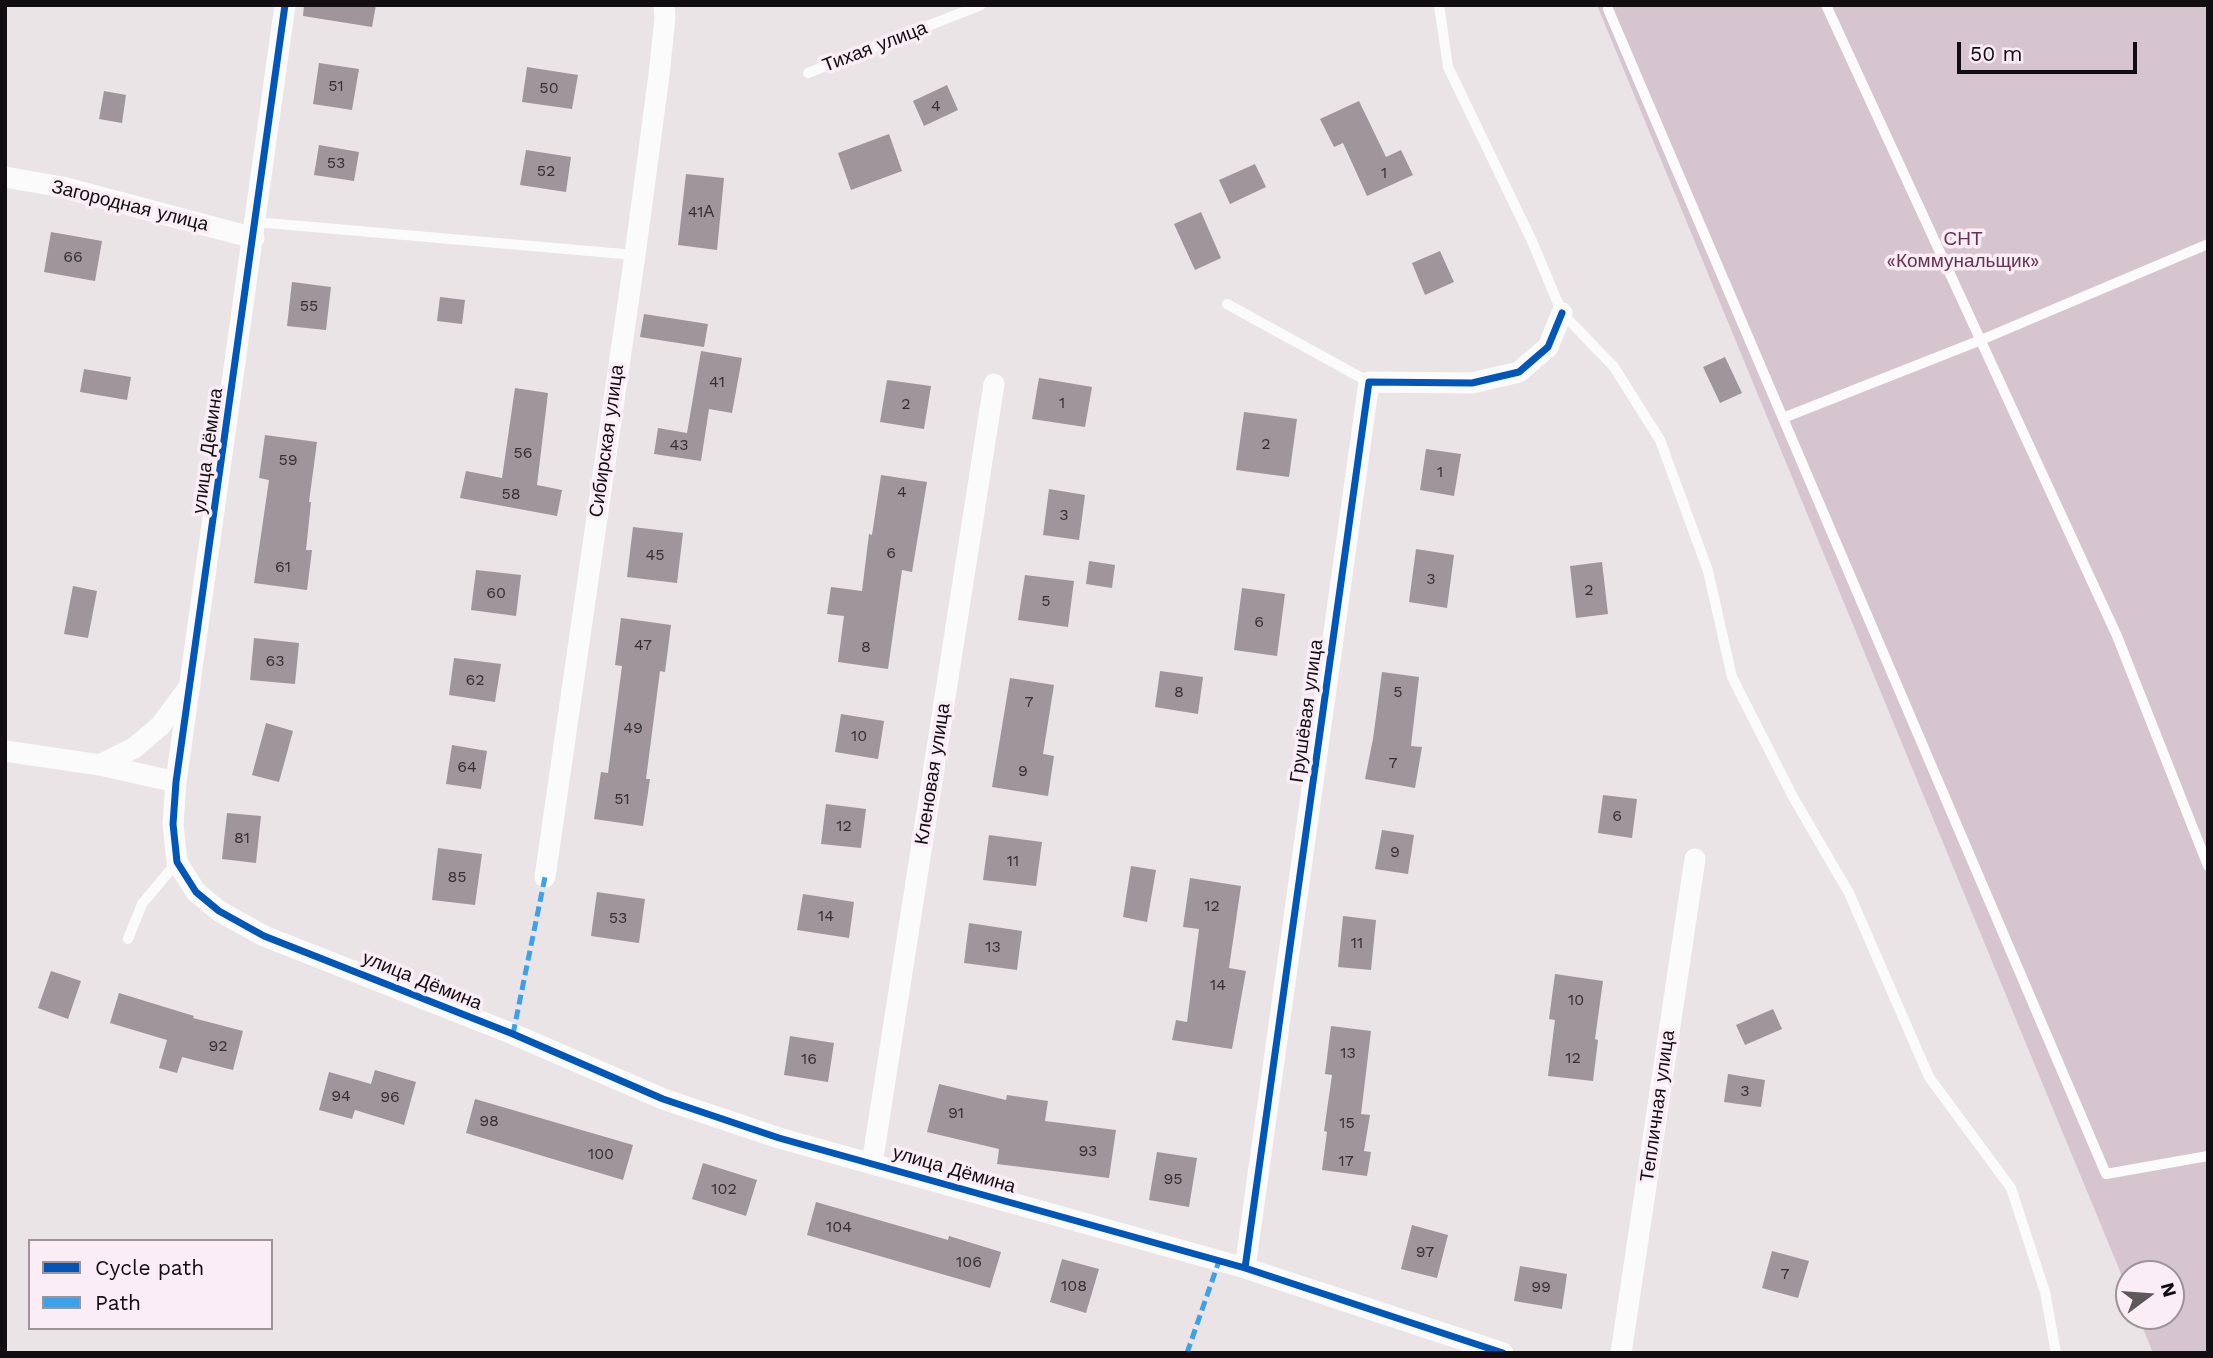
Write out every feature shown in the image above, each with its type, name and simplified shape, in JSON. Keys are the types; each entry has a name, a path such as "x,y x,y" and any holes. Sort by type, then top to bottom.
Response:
{"street":[{"name":"улица Дёмина","path":"285,5 176,782 173,824 177,862 195,892 211,905 264,936 513,1034 663,1099 779,1138 1245,1268 1503,1353"},
{"name":"Сибирская улица","path":"545,877 635,255 659,75 664,5"},
{"name":"Загородная улица","path":"5,177 254,230"},
{"path":"1369,382 1472,383 1519,372 1548,347 1562,313"},
{"name":"Грушёвая улица","path":"1245,1268 1369,382"},
{"name":"Кленовая улица","path":"872,1164 994,384"},
{"path":"100,765 134,748 160,726 191,685"},
{"path":"5,751 100,765 176,782"},
{"name":"Тепличная улица","path":"1622,1353 1695,859"}],"lane":[{"name":"Тихая улица","path":"808,73 981,5"},
{"path":"1439,5 1448,67 1532,241 1562,313 1614,367 1660,440 1708,571 1732,677 1793,797 1849,893 1929,1077 2011,1188 2046,1292 2056,1353"},
{"path":"1826,5 2117,636 2208,866"},
{"path":"1608,9 2106,1174 2208,1156"},
{"path":"254,230 635,255"},
{"path":"1783,418 1981,340 2208,244"},
{"path":"1227,304 1369,382"},
{"path":"128,939 142,904 177,862"}],"green space":[{"name":"СНТ «Коммунальщик»","path":"1597,5 2208,5 2208,1353 2153,1353 2144,1330 2185,1330 2185,1260 2115,1260"}],"building":[{"path":"304,5 376,5 372,27 303,16"},
{"path":"319,63 359,69 352,110 313,104"},
{"path":"527,67 578,75 572,109 522,102"},
{"path":"947,85 958,110 924,126 913,101"},
{"path":"104,91 126,95 122,123 99,119"},
{"path":"1359,101 1386,157 1401,150 1413,175 1367,196 1343,143 1334,147 1320,119"},
{"path":"889,134 902,171 851,190 838,153"},
{"path":"319,145 359,152 354,181 314,175"},
{"path":"526,150 571,157 566,192 520,185"},
{"path":"1255,164 1266,187 1230,204 1219,180"},
{"path":"686,174 724,178 717,250 678,245"},
{"path":"1201,212 1221,258 1195,270 1174,224"},
{"path":"51,232 102,241 95,281 44,272"},
{"path":"1440,251 1454,282 1425,295 1412,263"},
{"path":"292,282 331,287 326,330 287,326"},
{"path":"440,297 465,300 462,324 437,321"},
{"path":"644,314 708,324 704,347 640,337"},
{"path":"701,351 742,358 732,413 709,409 701,461 654,454 658,428 687,433"},
{"path":"1725,357 1742,393 1720,403 1703,367"},
{"path":"84,369 131,377 127,400 80,392"},
{"path":"1039,378 1092,387 1085,427 1032,419"},
{"path":"887,380 931,386 924,429 880,422"},
{"path":"515,388 548,393 537,485 562,490 557,516 460,498 466,471 502,478"},
{"path":"1244,412 1297,419 1289,477 1236,470"},
{"path":"265,435 317,442 309,502 306,550 312,550 307,590 254,583 269,480 259,478"},
{"path":"1426,449 1461,454 1454,496 1420,490"},
{"path":"881,475 927,482 912,572 902,570 888,669 838,662 844,616 827,614 831,587 862,591 869,534 872,535"},
{"path":"1049,489 1085,495 1079,540 1043,535"},
{"path":"633,527 683,533 677,583 627,577"},
{"path":"1416,549 1454,555 1447,608 1409,602"},
{"path":"1089,561 1115,565 1112,588 1086,584"},
{"path":"1602,562 1608,614 1576,618 1570,566"},
{"path":"476,570 521,575 516,616 471,610"},
{"path":"1025,575 1074,581 1068,627 1018,620"},
{"path":"73,586 97,591 88,638 64,634"},
{"path":"1242,588 1285,594 1277,656 1234,650"},
{"path":"621,618 671,625 665,672 660,671 646,779 650,779 643,826 594,819 601,772 608,773 622,666 615,665"},
{"path":"254,638 299,643 295,684 250,680"},
{"path":"454,658 501,664 495,702 449,695"},
{"path":"1160,671 1203,677 1198,714 1155,707"},
{"path":"1382,672 1419,677 1411,746 1422,747 1415,788 1365,779"},
{"path":"1010,678 1054,685 1043,754 1054,756 1048,796 992,787"},
{"path":"841,714 884,721 878,759 835,752"},
{"path":"266,723 293,731 279,782 252,775"},
{"path":"452,745 487,751 481,789 446,784"},
{"path":"1603,795 1637,799 1632,838 1598,833"},
{"path":"826,804 866,809 861,848 821,844"},
{"path":"227,813 261,816 256,863 222,859"},
{"path":"1382,830 1414,835 1408,874 1375,869"},
{"path":"989,835 1042,842 1036,886 983,880"},
{"path":"438,848 482,854 475,905 432,900"},
{"path":"1131,866 1156,870 1147,922 1123,917"},
{"path":"1190,878 1241,886 1229,968 1246,971 1232,1049 1172,1040 1176,1020 1187,1022 1199,929 1183,927"},
{"path":"597,892 645,899 639,943 591,936"},
{"path":"803,894 854,902 849,938 797,930"},
{"path":"1343,916 1376,920 1371,970 1338,967"},
{"path":"969,923 1022,931 1017,970 964,963"},
{"path":"51,971 81,981 68,1019 38,1008"},
{"path":"1555,974 1603,981 1595,1039 1598,1040 1593,1081 1548,1076 1555,1020 1549,1019"},
{"path":"119,993 194,1016 193,1018 243,1031 233,1070 182,1057 177,1073 159,1068 167,1040 110,1023"},
{"path":"1773,1009 1782,1029 1745,1045 1736,1025"},
{"path":"1331,1026 1371,1031 1361,1114 1370,1115 1364,1151 1371,1152 1367,1176 1322,1170 1332,1075 1325,1074"},
{"path":"790,1036 834,1043 828,1082 784,1075"},
{"path":"375,1070 416,1082 404,1125 355,1110 352,1119 319,1110 329,1072 371,1084"},
{"path":"1728,1074 1765,1080 1761,1107 1724,1102"},
{"path":"939,1084 1006,1100 1007,1095 1048,1101 1045,1121 1116,1130 1109,1178 997,1164 999,1149 927,1132"},
{"path":"475,1099 633,1145 623,1180 466,1133"},
{"path":"1157,1152 1197,1158 1189,1207 1149,1200"},
{"path":"703,1163 757,1180 746,1216 692,1199"},
{"path":"816,1202 948,1240 949,1236 1001,1252 990,1288 807,1235"},
{"path":"1412,1225 1448,1235 1437,1278 1401,1269"},
{"path":"1772,1251 1809,1261 1798,1298 1762,1288"},
{"path":"1062,1259 1099,1269 1086,1313 1050,1302"},
{"path":"1520,1266 1567,1274 1562,1309 1514,1301"}],"marked path":[{"path":"513,1034 545,877"},
{"path":"1187,1353 1219,1261"}],"cycle path":[{"path":"285,5 176,782 173,824 177,862 196,892 219,911 264,936 513,1034 663,1099 779,1138 1245,1268 1503,1353"},
{"path":"1245,1268 1369,382 1472,383 1519,372 1548,347 1562,313"}]}
